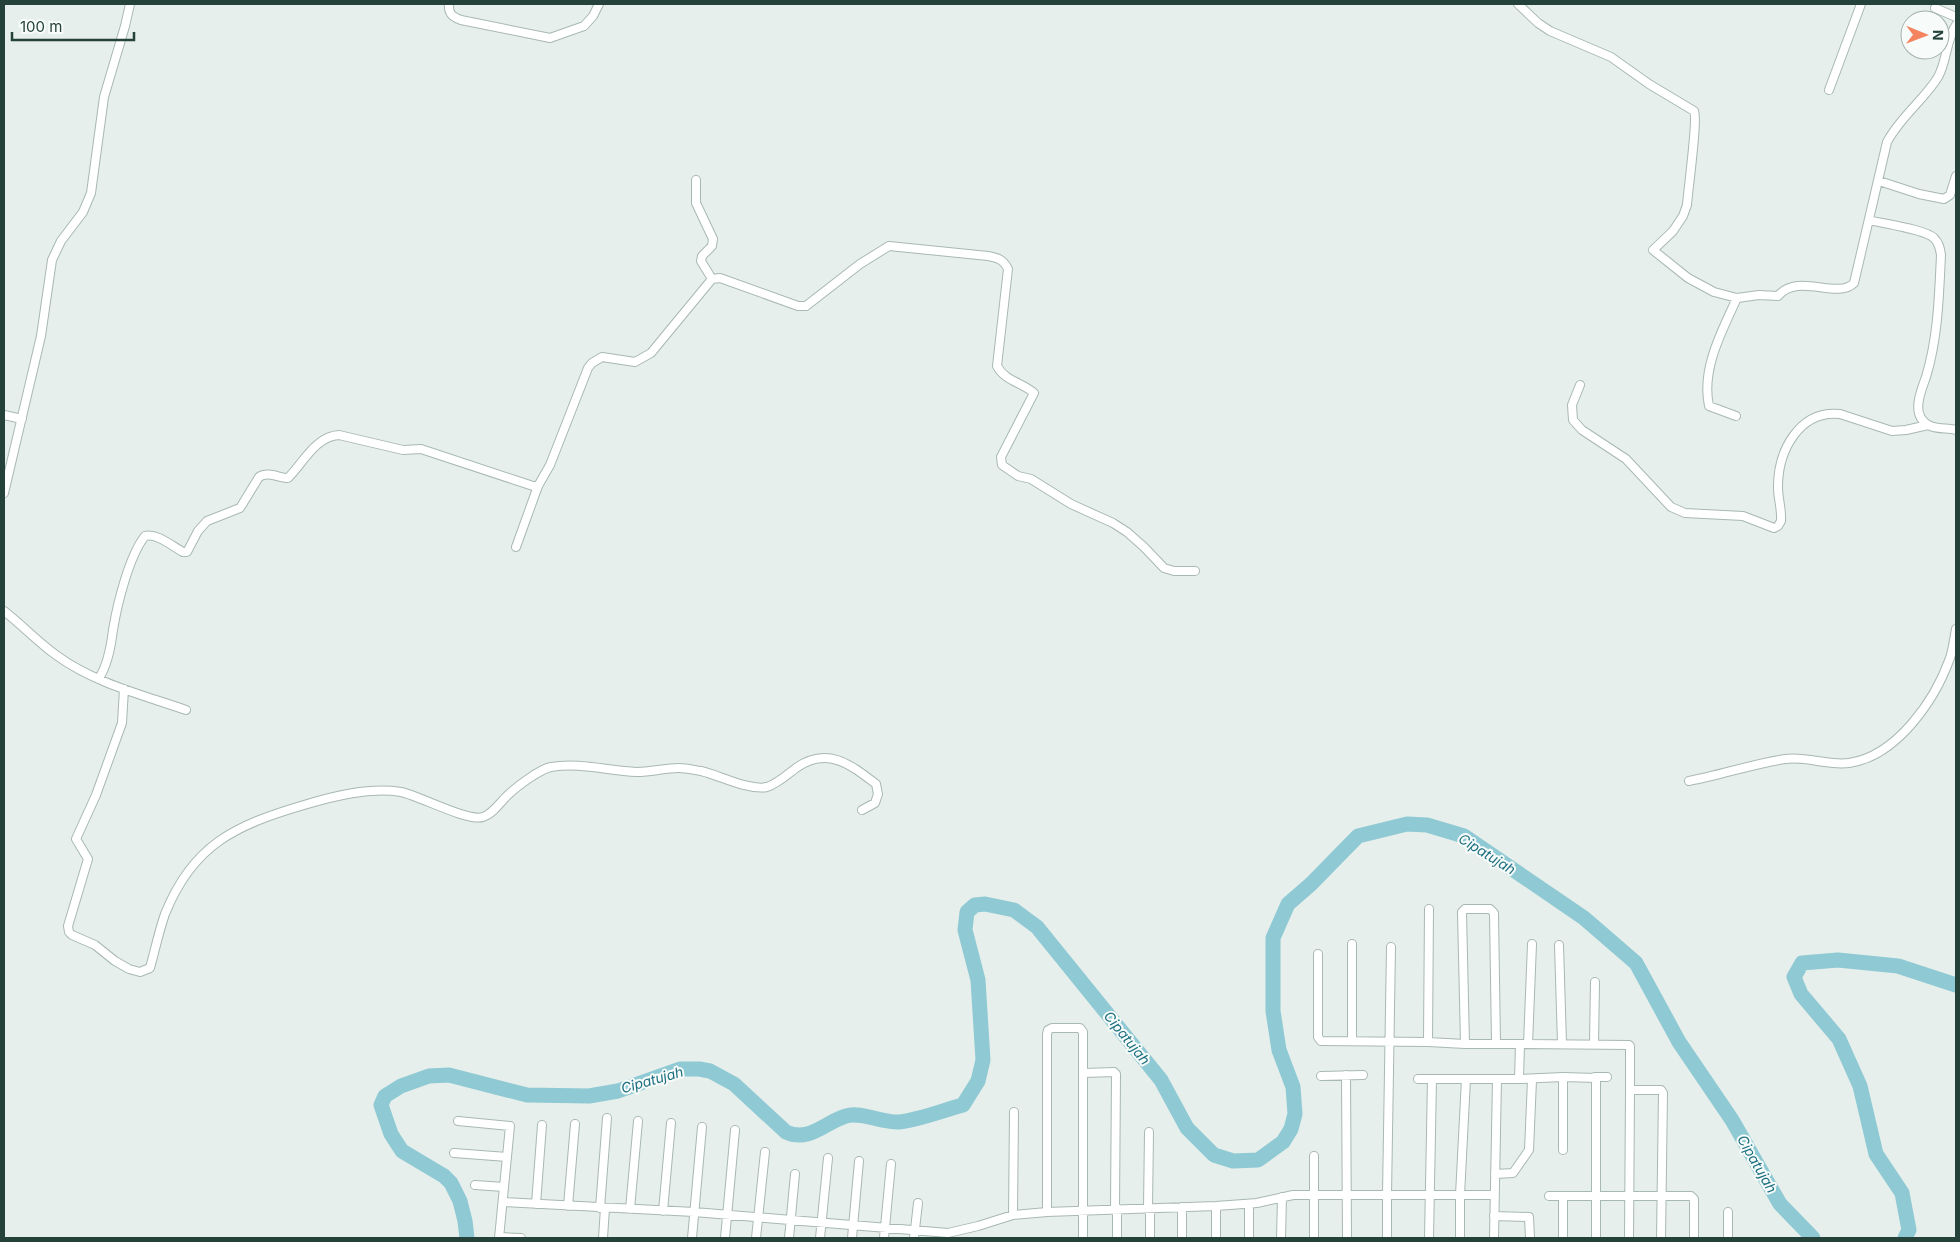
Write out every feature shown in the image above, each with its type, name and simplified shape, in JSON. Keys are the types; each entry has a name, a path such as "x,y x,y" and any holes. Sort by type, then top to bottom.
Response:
{"street":[{"path":"4,493 41,336 52,260 61,241 83,212 91,193 104,97 130,4"},
{"path":"450,4 450,12 453,17 461,20 550,38 584,26 593,16 599,4"},
{"path":"1518,4 1538,23 1550,31 1611,58 1694,111 1696,115 1696,129 1687,205 1683,216 1673,231 1653,250 1688,278 1714,292 1737,298 1759,295 1778,296 1784,290 1799,286 1845,288 1851,286 1856,280 1887,142 1898,122 1936,79 1956,25"},
{"path":"1829,90 1860,4"},
{"path":"1935,8 1956,16"},
{"path":"1879,181 1920,194 1944,199 1950,195 1956,176"},
{"path":"696,180 696,203 713,240 712,246 702,256 701,261 712,279"},
{"path":"1869,220 1925,233 1935,239 1940,246 1938,316 1933,350 1919,407 1920,416 1928,425 1936,428 1956,430"},
{"path":"516,547 538,486 550,465 588,368 592,363 602,357 635,362 651,354 712,279 720,278 803,307 860,264 889,246 982,255 1001,259 1008,269 997,366 1008,379 1034,392 1001,458 1002,464 1018,476 1031,479 1071,504 1113,523 1144,547 1164,568 1174,571 1194,572"},
{"path":"1736,416 1718,411 1709,406 1706,394 1709,371 1715,350 1737,298"},
{"path":"1580,385 1572,405 1573,420 1582,430 1626,459 1671,507 1679,512 1692,514 1743,516 1774,528 1781,522 1778,487 1781,461 1792,435 1807,422 1832,413 1892,431 1928,425"},
{"path":"4,415 22,419"},
{"path":"99,678 104,669 121,592 145,536 150,535 158,538 183,552 187,552 198,530 207,521 240,508 262,474 288,478 321,441 326,438 338,435 403,450 420,449 538,486"},
{"path":"4,453 13,455"},
{"path":"4,611 56,656 79,670 124,689 186,710"},
{"path":"1689,781 1756,764 1784,760 1804,758 1846,764 1878,752 1897,739 1933,696 1949,659 1956,629"},
{"path":"124,689 122,723 96,795 76,838 76,841 88,858 68,926 69,932 72,935 95,945 129,969 140,972 150,968 165,914 181,884 206,850 226,835 266,816 330,797 368,792 401,792 472,818 483,817 495,809 509,793 549,767 584,765 638,772 680,768 703,772 752,787 768,787 803,763 821,757 841,760 854,766 876,784 878,794 874,804 862,810"},
{"path":"1428,1042 1429,909"},
{"path":"1465,1044 1462,912 1465,909 1490,909 1494,913 1496,1043"},
{"path":"1352,944 1352,1041"},
{"path":"1528,1044 1532,944"},
{"path":"1559,945 1562,1043"},
{"path":"1387,1238 1391,947"},
{"path":"1318,954 1319,1039 1324,1041 1630,1045 1629,1238"},
{"path":"1594,1044 1595,982"},
{"path":"1047,1212 1046,1034 1048,1030 1080,1028 1082,1030 1083,1073 1083,1238"},
{"path":"1519,1079 1520,1044"},
{"path":"1083,1073 1114,1072 1116,1074 1117,1238"},
{"path":"1321,1076 1363,1074"},
{"path":"1346,1075 1348,1238"},
{"path":"1563,1150 1564,1077"},
{"path":"1418,1079 1532,1080 1564,1077 1607,1077"},
{"path":"1595,1077 1596,1238"},
{"path":"1429,1238 1432,1079"},
{"path":"1460,1238 1460,1195 1466,1079"},
{"path":"1494,1238 1497,1079"},
{"path":"1494,1174 1513,1173 1529,1152 1532,1080"},
{"path":"1630,1090 1661,1090 1663,1092 1661,1238"},
{"path":"1013,1215 1014,1112"},
{"path":"602,1238 607,1118"},
{"path":"458,1121 510,1126 499,1237 521,1238"},
{"path":"630,1209 638,1121"},
{"path":"663,1211 671,1123"},
{"path":"568,1206 574,1124"},
{"path":"536,1204 542,1125"},
{"path":"692,1238 702,1126"},
{"path":"725,1238 735,1130"},
{"path":"1150,1132 1150,1238"},
{"path":"756,1238 765,1152"},
{"path":"454,1153 507,1158"},
{"path":"1314,1156 1314,1238"},
{"path":"820,1238 828,1158"},
{"path":"852,1238 859,1161"},
{"path":"884,1238 892,1164"},
{"path":"789,1238 795,1174"},
{"path":"475,1185 504,1187"},
{"path":"503,1202 694,1212 885,1228 915,1234 947,1236 1013,1215 1047,1212 1249,1204 1282,1197 1314,1194 1494,1195"},
{"path":"1549,1196 1661,1195 1693,1197 1694,1238"},
{"path":"1563,1196 1563,1238"},
{"path":"1281,1238 1282,1197"},
{"path":"915,1234 918,1203"},
{"path":"1248,1238 1249,1204"},
{"path":"1216,1206 1216,1238"},
{"path":"1182,1207 1182,1238"},
{"path":"1728,1212 1728,1238"},
{"path":"1494,1216 1529,1217 1530,1238"}],"waterway":[{"name":"Cipatujah","path":"467,1238 460,1201 451,1183 444,1176 402,1151 391,1134 381,1105 385,1096 401,1086 429,1076 449,1075 527,1095 589,1096 618,1091 680,1069 699,1069 710,1071 734,1084 786,1132 794,1135 810,1133 846,1116 858,1115 899,1122 963,1105 978,1081 983,1060 978,980 965,930 967,912 975,905 985,904 1014,910 1037,927 1161,1080 1187,1128 1214,1155 1233,1161 1258,1160 1283,1142 1291,1129 1295,1114 1293,1087 1279,1050 1273,1011 1273,938 1288,904 1311,884 1358,836 1407,824 1427,825 1464,836 1584,918 1636,963 1679,1042 1732,1120 1780,1204 1813,1238"},
{"name":"Cipatujah","path":"1905,1238 1909,1230 1902,1193 1876,1154 1860,1086 1839,1039 1801,994 1794,977 1802,963 1838,960 1898,966 1956,985"}]}
